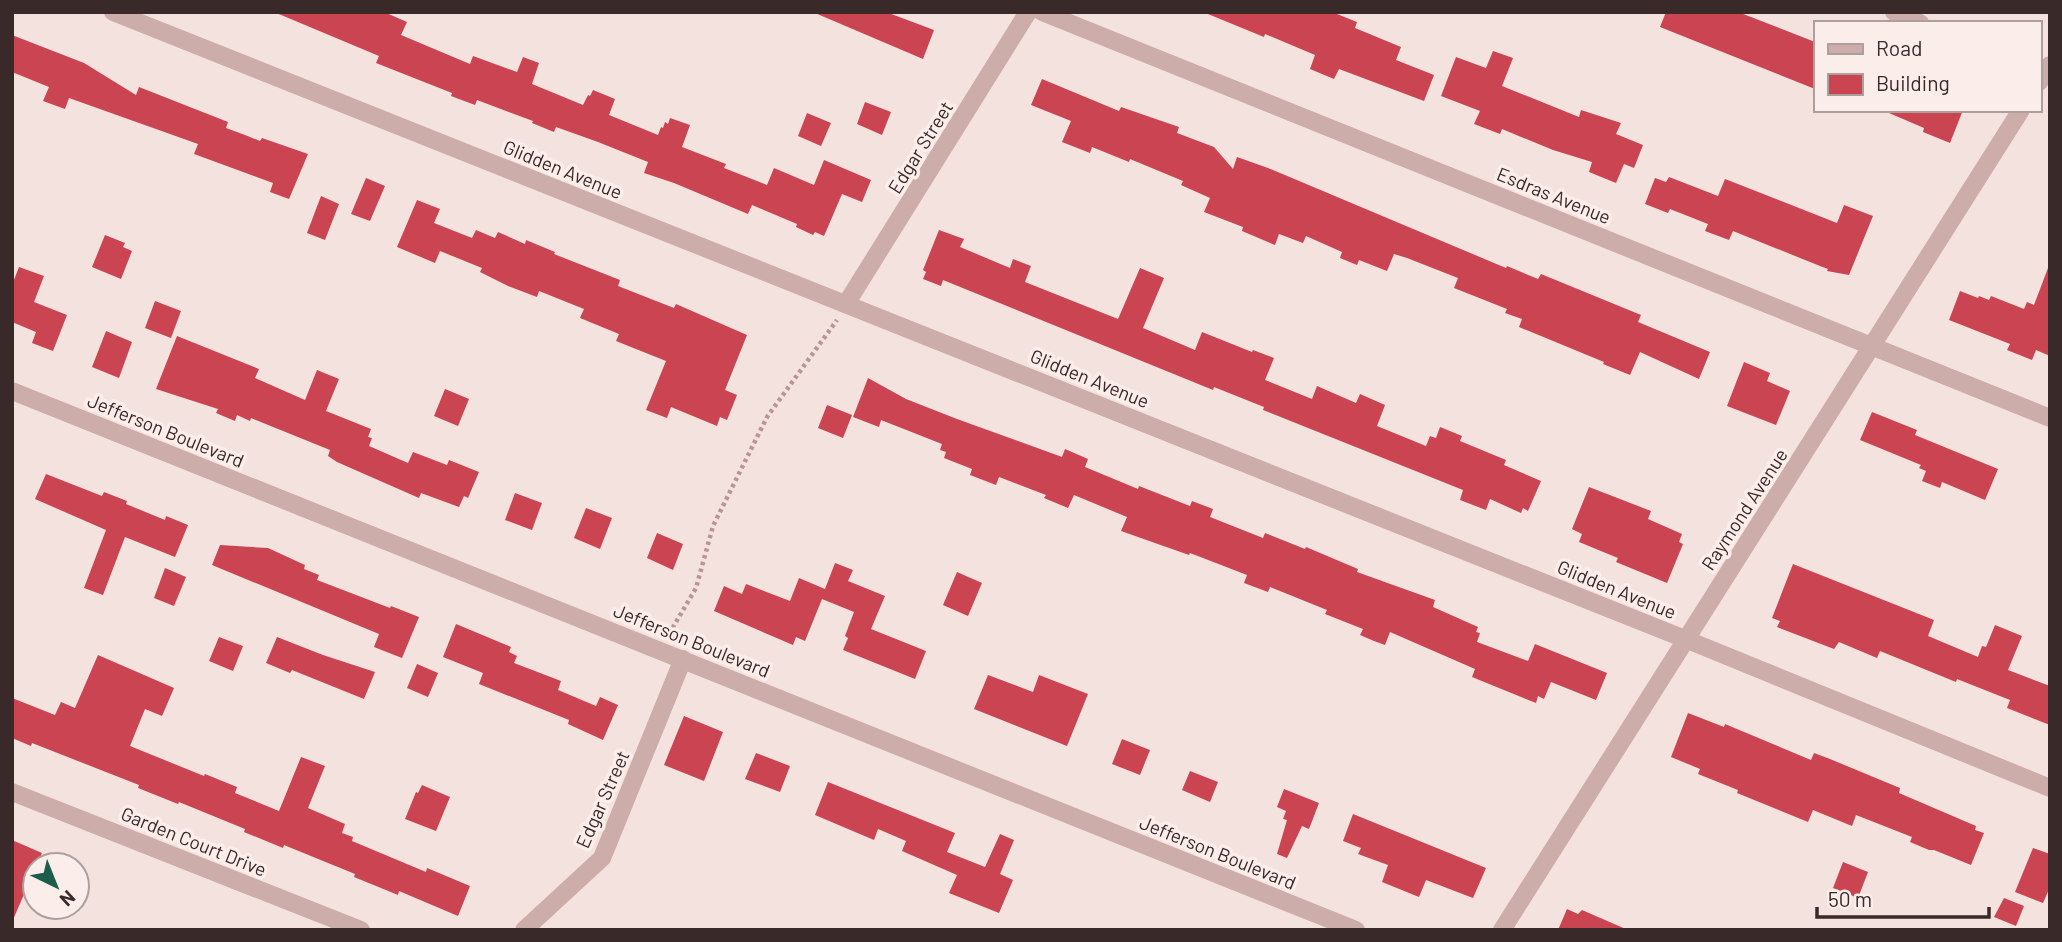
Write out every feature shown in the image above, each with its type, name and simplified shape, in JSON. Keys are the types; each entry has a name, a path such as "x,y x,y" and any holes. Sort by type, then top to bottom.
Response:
{"street":[{"name":"Glidden Avenue","path":"113,12 842,311 1685,639 2050,788"},
{"name":"Edgar Street","path":"842,311 1028,12"},
{"name":"Esdras Avenue","path":"1042,12 2050,418"},
{"path":"1894,12 1915,21"},
{"name":"Raymond Avenue","path":"1502,930 1685,639 1874,347 2020,112"},
{"name":"Jefferson Boulevard","path":"12,391 1356,930"},
{"name":"Edgar Street","path":"524,930 602,858 683,659"},
{"name":"Garden Court Drive","path":"12,792 361,930"}],"path":[{"path":"671,631 696,588 713,526 767,416 842,311"}],"building":[{"path":"274,12 384,12 407,22 401,35 470,64 473,56 517,72 523,57 539,63 532,84 583,105 593,90 615,99 609,115 658,135 661,127 663,128 665,122 668,124 670,118 690,125 682,147 726,164 724,168 767,185 774,168 814,185 824,160 871,180 862,202 842,194 824,236 815,232 813,235 796,227 797,224 752,205 748,214 644,173 648,162 598,142 556,127 554,132 477,100 475,105 451,96 452,93 376,63 379,56"},
{"path":"886,12 934,30 923,59 815,13"},
{"path":"1203,12 1332,12 1357,22 1355,28 1401,47 1396,60 1434,75 1424,101 1339,69 1334,79 1310,69 1315,55"},
{"path":"1666,12 1738,12 1814,42 1814,89 1660,27"},
{"path":"12,35 84,63 136,95 139,87 228,122 226,128 260,141 262,138 308,154 289,199 270,192 273,183 194,154 198,144 69,98 65,109 43,101 49,87 12,72"},
{"path":"1493,51 1513,58 1502,86 1579,117 1581,110 1621,123 1616,134 1643,145 1634,168 1624,164 1616,183 1589,172 1592,162 1553,150 1502,129 1500,134 1474,124 1480,111 1441,96 1456,57 1486,68"},
{"path":"1042,79 1119,111 1121,107 1179,127 1177,133 1214,147 1233,169 1237,157 1268,168 1506,268 1507,266 1538,279 1541,274 1641,315 1638,322 1710,352 1699,379 1640,352 1630,375 1603,364 1604,362 1519,327 1522,319 1505,313 1507,309 1454,288 1458,278 1407,258 1394,254 1387,271 1359,260 1357,265 1340,258 1342,252 1306,236 1303,243 1279,234 1275,245 1242,231 1243,227 1204,212 1210,198 1181,185 1183,181 1130,159 1129,162 1092,147 1090,153 1062,142 1071,121 1031,105"},
{"path":"865,102 891,112 882,135 857,124"},
{"path":"1887,112 1962,112 1950,143 1923,132 1924,128"},
{"path":"807,113 831,123 821,146 798,136"},
{"path":"1669,177 1718,196 1725,179 1837,223 1844,205 1873,216 1849,275 1827,271 1828,269 1733,231 1729,240 1705,231 1708,224 1670,209 1668,213 1645,204 1655,178 1666,182"},
{"path":"366,178 385,186 370,221 351,214"},
{"path":"321,196 339,204 325,240 307,233"},
{"path":"417,200 440,209 434,223 472,238 476,230 495,238 498,232 525,244 526,240 620,280 618,286 674,308 676,304 747,335 725,390 737,395 727,420 720,417 717,426 671,407 667,418 646,410 666,361 616,341 619,334 580,318 584,309 539,291 537,297 508,286 480,272 482,268 440,251 435,263 397,247"},
{"path":"939,230 964,239 960,247 1010,268 1013,259 1031,266 1025,282 1118,319 1140,268 1164,278 1143,328 1195,350 1202,332 1274,358 1265,380 1312,399 1317,386 1356,403 1360,394 1385,405 1377,426 1426,446 1430,436 1436,438 1440,427 1462,436 1460,441 1506,460 1504,465 1541,481 1528,511 1523,508 1521,513 1490,499 1486,510 1460,500 1463,490 1263,410 1264,407 1214,387 1213,390 943,280 941,286 923,279 926,272 923,270"},
{"path":"105,235 125,243 123,247 132,251 121,279 92,267"},
{"path":"19,267 44,276 34,302 67,315 53,351 32,343 36,332 12,322 12,285"},
{"path":"2048,268 2050,356 2036,350 2032,360 2007,350 2010,344 1949,320 1960,291 1989,300 1991,296 2024,309 2027,302 2034,305"},
{"path":"155,301 181,311 171,338 145,328"},
{"path":"106,331 132,342 119,378 92,367"},
{"path":"177,336 259,369 255,378 305,400 317,370 339,379 326,411 371,429 369,446 408,463 413,452 447,465 449,460 479,472 468,498 464,496 459,507 421,493 419,498 337,462 328,456 330,450 251,418 250,421 237,415 235,421 216,413 218,409 156,389"},
{"path":"1744,362 1770,373 1767,381 1790,391 1776,425 1727,406"},
{"path":"868,378 906,399 957,419 1062,457 1065,449 1088,459 1085,467 1138,489 1139,486 1190,506 1192,501 1213,509 1210,517 1263,538 1265,533 1305,549 1306,547 1358,569 1357,572 1435,600 1433,607 1478,627 1476,632 1480,633 1477,642 1528,661 1535,644 1607,673 1596,700 1551,682 1544,699 1538,696 1536,703 1472,677 1475,669 1390,632 1385,645 1374,641 1360,635 1363,629 1325,614 1327,610 1270,587 1268,592 1244,583 1247,575 1121,531 1127,517 1074,495 1068,508 1044,498 1046,495 999,477 996,485 970,475 972,469 944,458 946,452 940,450 942,444 881,420 879,427 853,417"},
{"path":"445,389 469,399 458,426 434,416"},
{"path":"827,405 852,415 843,438 818,428"},
{"path":"1872,412 1917,430 1915,435 1998,469 1985,500 1942,482 1940,488 1922,481 1926,471 1919,468 1921,465 1860,440"},
{"path":"46,474 102,496 104,492 165,520 166,516 188,525 175,557 125,537 103,595 84,588 106,530 35,499"},
{"path":"1589,487 1651,511 1648,519 1682,534 1679,542 1683,544 1667,583 1616,562 1618,558 1579,542 1582,534 1572,529"},
{"path":"515,493 542,503 532,530 505,520"},
{"path":"586,508 612,518 600,549 574,538"},
{"path":"657,533 683,544 673,570 647,558"},
{"path":"220,545 268,548 305,565 304,569 319,575 317,580 419,617 402,658 374,647 379,634 212,565"},
{"path":"835,563 853,570 848,581 885,596 871,629 926,651 915,679 843,650 854,612 822,599 805,641 796,637 793,645 714,611 724,586 742,594 746,584 790,601 799,578 825,589"},
{"path":"1793,564 1934,620 1928,636 1978,657 1982,646 1986,647 1995,625 2022,636 2008,670 2050,686 2050,725 2007,708 2010,700 1957,679 1956,682 1880,651 1877,658 1839,642 1834,649 1777,627 1780,621 1772,618"},
{"path":"165,568 186,577 174,606 154,598"},
{"path":"957,572 982,583 968,616 943,605"},
{"path":"456,624 511,647 509,652 517,656 514,663 561,681 558,690 596,706 600,697 618,705 603,740 568,724 569,720 479,684 483,673 443,657"},
{"path":"219,637 243,646 233,671 209,661"},
{"path":"277,637 375,672 364,699 292,670 290,673 266,663"},
{"path":"98,655 174,688 162,716 145,709 130,746 237,787 235,793 279,811 301,757 325,766 308,808 345,824 342,833 353,837 352,841 426,872 427,868 470,886 458,916 399,891 398,895 284,845 283,848 244,832 245,829 138,788 139,785 32,743 31,746 12,738 12,698 55,715 61,702 75,708"},
{"path":"417,664 438,673 428,697 407,688"},
{"path":"988,675 1033,692 1039,675 1088,694 1067,746 974,709"},
{"path":"1688,713 1724,727 1725,724 1811,760 1814,753 1830,759 1900,788 1899,793 1976,826 1975,830 1984,833 1971,865 1910,842 1912,837 1856,815 1852,826 1813,810 1808,822 1698,774 1700,769 1671,757"},
{"path":"684,716 723,732 704,781 664,765"},
{"path":"1122,739 1150,750 1140,775 1112,764"},
{"path":"756,753 790,766 780,792 745,779"},
{"path":"1190,771 1218,782 1210,802 1182,790"},
{"path":"828,782 955,833 947,852 985,867 1000,834 1014,840 1000,874 1013,880 999,913 949,893 957,875 902,851 906,841 878,829 874,840 815,815"},
{"path":"422,785 450,797 436,831 405,819 416,792 418,793"},
{"path":"1284,789 1319,803 1309,829 1302,826 1287,858 1277,854 1287,820 1283,819 1286,811 1277,807"},
{"path":"1353,814 1486,868 1473,898 1426,880 1419,897 1382,882 1388,865 1358,854 1361,848 1343,841"},
{"path":"12,840 37,851 21,851 21,901 12,922"},
{"path":"2033,848 2050,854 2050,887 2043,903 2015,892"},
{"path":"1843,862 1868,872 1858,898 1833,888"},
{"path":"2004,898 2024,906 2016,926 1994,917"},
{"path":"1567,909 1578,914 1582,910 1628,930 1558,930"}]}
